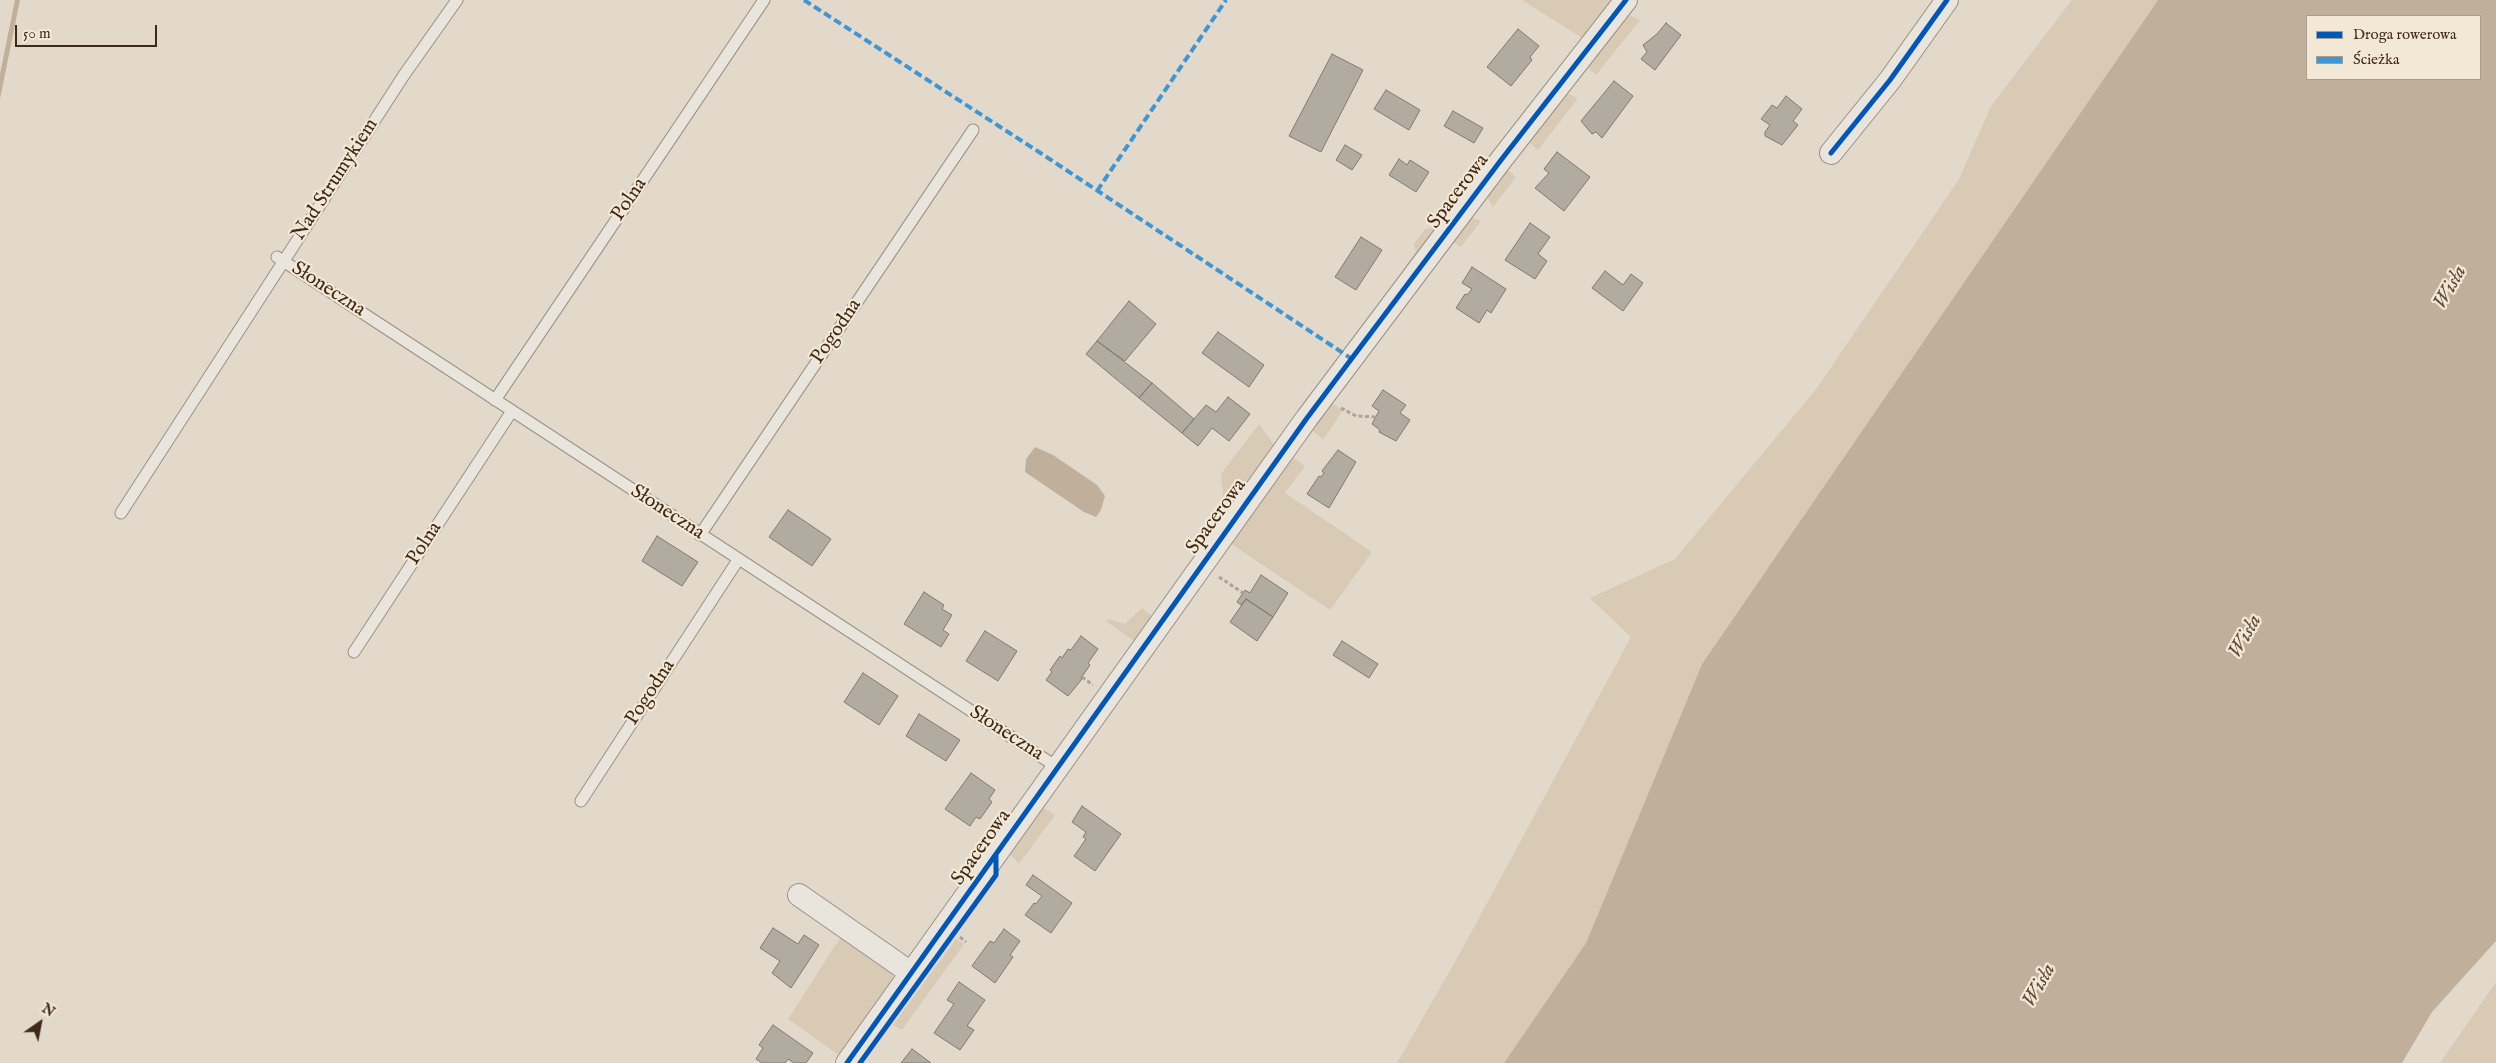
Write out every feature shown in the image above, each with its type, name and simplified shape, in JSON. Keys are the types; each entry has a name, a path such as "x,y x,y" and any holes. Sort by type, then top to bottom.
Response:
{"street":[{"name":"Spacerowa","path":"847,1063 1201,565 1324,396 1501,160 1626,0"},
{"path":"1831,153 1890,80 1947,0"},
{"path":"799,895 911,973"}],"lane":[{"name":"Nad Strumykiem","path":"121,513 281,259 404,75 457,0"},
{"name":"Polna","path":"495,400 764,0"},
{"name":"Pogodna","path":"700,535 974,130"},
{"name":"Słoneczna","path":"281,259 738,560 1057,767"},
{"name":"Polna","path":"354,652 512,411"},
{"name":"Pogodna","path":"581,801 738,560"}],"path":[{"path":"1324,396 1356,416 1377,417"},
{"path":"1201,565 1243,593"}],"shaded area":[{"path":"1522,0 1614,0 1587,41"},
{"path":"2072,0 2158,0 1702,664 1586,943 1504,1063 1397,1063 1460,953 1631,637 1590,598 1675,559 1817,388 1959,179 1991,106"},
{"path":"1627,14 1640,20 1596,75 1590,70 1588,64"},
{"path":"1566,93 1578,98 1538,150 1528,141"},
{"path":"1506,169 1516,177 1493,207 1486,195"},
{"path":"1460,183 1466,193 1409,268 1405,266 1416,252 1414,244 1425,229 1431,228 1458,194"},
{"path":"1470,217 1481,221 1461,247 1451,241"},
{"path":"1330,402 1343,410 1323,440 1310,428"},
{"path":"1259,424 1274,445 1225,512 1221,474"},
{"path":"1290,455 1305,466 1285,493 1372,552 1330,610 1227,541"},
{"path":"1142,608 1152,616 1134,641 1106,621 1109,619 1125,624"},
{"path":"1041,806 1055,815 1019,864 1009,853"},
{"path":"842,935 892,971 893,979 839,1055 788,1019"},
{"path":"956,939 964,944 902,1030 893,1025"},
{"path":"2496,982 2496,1063 2440,1063"}],"water":[{"path":"15,0 20,0 0,99 0,74"},
{"name":"Wisła","path":"2158,0 2496,0 2496,941 2432,1012 2402,1063 1504,1063 1586,943 1702,664"},
{"path":"1035,447 1053,455 1097,485 1105,496 1101,510 1096,517 1084,512 1025,472 1026,459"}],"building":[{"path":"1666,23 1681,35 1655,70 1641,59 1647,52 1643,45 1657,34"},
{"path":"1518,29 1539,46 1530,57 1532,60 1511,86 1487,67"},
{"path":"1332,54 1363,70 1321,152 1289,136"},
{"path":"1614,81 1633,96 1602,138 1596,132 1592,134 1581,121"},
{"path":"1386,90 1420,110 1409,130 1374,109"},
{"path":"1786,96 1802,109 1793,121 1798,125 1782,145 1765,136 1765,132 1770,125 1761,119 1772,105 1777,108"},
{"path":"1453,111 1483,128 1474,143 1444,126"},
{"path":"1345,145 1362,155 1352,170 1336,160"},
{"path":"1557,152 1590,177 1564,211 1535,188 1549,173 1544,169"},
{"path":"1399,159 1407,165 1410,160 1429,172 1416,192 1389,175"},
{"path":"1530,223 1550,237 1538,254 1547,261 1535,279 1505,260"},
{"path":"1361,237 1382,250 1356,290 1335,277"},
{"path":"1472,267 1506,289 1491,313 1487,310 1479,323 1456,308 1465,294 1467,295 1472,289 1462,283"},
{"path":"1605,271 1623,285 1631,274 1643,283 1623,311 1592,288"},
{"path":"1129,301 1156,324 1125,361 1097,341"},
{"path":"1218,332 1264,365 1249,387 1202,353"},
{"path":"1097,341 1152,383 1139,398 1086,354"},
{"path":"1152,383 1194,419 1182,433 1139,398"},
{"path":"1383,390 1406,405 1400,413 1410,420 1396,441 1379,432 1380,430 1372,424 1379,411 1372,406"},
{"path":"1228,397 1250,414 1229,441 1212,428 1198,446 1182,433 1206,405 1216,412"},
{"path":"1338,450 1356,462 1329,508 1307,494 1319,476 1321,477 1324,473 1322,471"},
{"path":"788,510 831,539 812,566 769,537"},
{"path":"657,536 698,562 682,586 642,561"},
{"path":"1261,575 1288,593 1273,617 1246,599 1241,605 1237,602 1245,590 1250,593"},
{"path":"924,592 944,605 942,609 952,615 943,630 949,634 941,647 904,624"},
{"path":"1246,599 1273,617 1257,641 1230,622"},
{"path":"985,631 1017,651 998,681 966,661"},
{"path":"1081,636 1098,649 1088,663 1090,665 1082,679 1068,696 1046,680 1052,672 1050,670 1060,656 1062,658 1068,649 1071,650"},
{"path":"1342,641 1378,664 1369,678 1333,655"},
{"path":"863,673 898,696 879,725 844,702"},
{"path":"919,714 960,740 946,761 906,736"},
{"path":"971,773 995,790 989,799 992,802 980,819 976,817 970,826 945,809"},
{"path":"1082,806 1121,834 1095,871 1074,856 1086,839 1083,837 1086,832 1072,822"},
{"path":"1033,875 1072,903 1051,933 1025,915 1042,896 1026,885"},
{"path":"773,928 798,944 804,935 819,945 791,988 772,973 780,961 760,948"},
{"path":"1004,929 1020,941 1010,955 1013,957 995,983 972,966 990,941 994,943"},
{"path":"959,982 985,1000 967,1026 974,1030 960,1050 934,1033 954,1004 947,1000"},
{"path":"773,1025 813,1053 806,1063 794,1063 788,1059 785,1063 762,1063 756,1059 763,1048 759,1045"},
{"path":"912,1049 931,1063 901,1063"}],"marked path":[{"path":"804,0 1042,154 1352,359"},
{"path":"1097,191 1226,0"}],"cycle path":[{"path":"847,1063 1307,418 1501,160 1626,0"},
{"path":"1831,153 1890,80 1947,0"},
{"path":"860,1063 996,875 996,855"}]}
